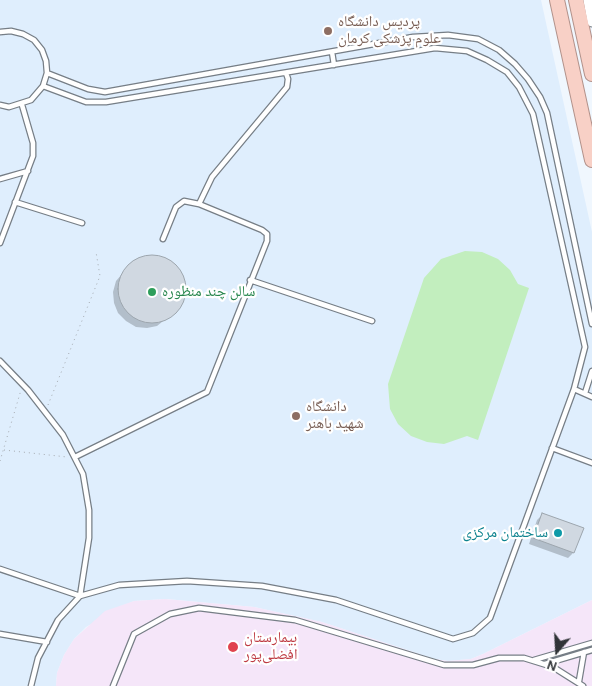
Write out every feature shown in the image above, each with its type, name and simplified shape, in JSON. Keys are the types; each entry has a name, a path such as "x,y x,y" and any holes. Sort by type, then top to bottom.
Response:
{"highway":[{"path":"557,0 592,160"},
{"path":"576,0 592,74"}],"street":[{"path":"588,0 592,22"}],"lane":[{"path":"0,32 11,31 23,34 34,40 42,50 46,61 47,73 38,94 22,105 9,107 0,105"},
{"path":"47,73 88,89 104,92 413,37 448,35 478,39 499,50 515,64 528,79 547,114 592,324"},
{"path":"31,686 38,658 58,620 80,596 119,585 187,581 262,586 336,600 453,639 473,633 490,618 574,389 585,348 534,114 519,87 507,72 487,60 467,51 435,48 106,102 86,102 43,86"},
{"path":"332,52 334,65"},
{"path":"199,204 212,177 287,88 288,79 286,73"},
{"path":"0,243 33,156 34,143 22,105"},
{"path":"0,179 28,171"},
{"path":"75,457 207,392 267,241 266,234 262,230 199,204 184,201 176,207 163,239"},
{"path":"16,202 82,223"},
{"path":"250,280 372,321"},
{"path":"0,361 23,385 63,435 83,474 89,510 89,538 80,596"},
{"path":"585,393 592,371"},
{"path":"574,389 592,397"},
{"path":"552,448 592,463"},
{"path":"0,568 80,596"},
{"path":"113,686 134,634 170,614 199,608 295,620 444,665 473,665 499,658 524,658 544,664 579,682 583,686"},
{"path":"0,634 47,642"},
{"path":"532,660 592,643"},
{"path":"544,664 592,650"},
{"path":"579,682 584,652"}],"path":[{"path":"45,412 100,276 96,252"},
{"path":"0,461 23,385"},
{"path":"3,450 75,457"}],"shaded area":[{"name":"دانشگاه شهید باهنر","path":"0,0 541,0 592,232 592,600 483,654 471,659 448,661 435,659 322,622 254,607 166,599 134,601 86,627 74,639 64,655 57,673 56,686 0,686"},
{"name":"بیمارستان افضلی‌پور","path":"165,599 254,607 322,622 434,659 448,661 471,659 483,654 592,600 592,686 56,686 57,673 64,655 74,639 105,611 134,601"}],"green space":[{"path":"465,251 482,252 498,259 510,270 518,284 529,288 478,440 467,436 444,444 427,442 411,436 398,424 390,409 388,384 424,278 441,259"}],"building":[{"name":"سالن چند منظوره","path":"152,255 165,258 176,265 183,276 186,289 183,302 176,313 165,320 152,323 139,320 128,313 121,302 118,289 121,276 128,265 139,258"},
{"name":"ساختمان مرکزی","path":"542,513 584,528 574,553 533,538"}],"place":[{"name":"پردیس دانشگاه علوم پزشکی کرمان","path":"328,31"},
{"name":"سالن چند منظوره","path":"152,292"},
{"name":"دانشگاه شهید باهنر","path":"296,416"},
{"name":"ساختمان مرکزی","path":"558,533"},
{"name":"بیمارستان افضلی‌پور","path":"233,647"}]}
